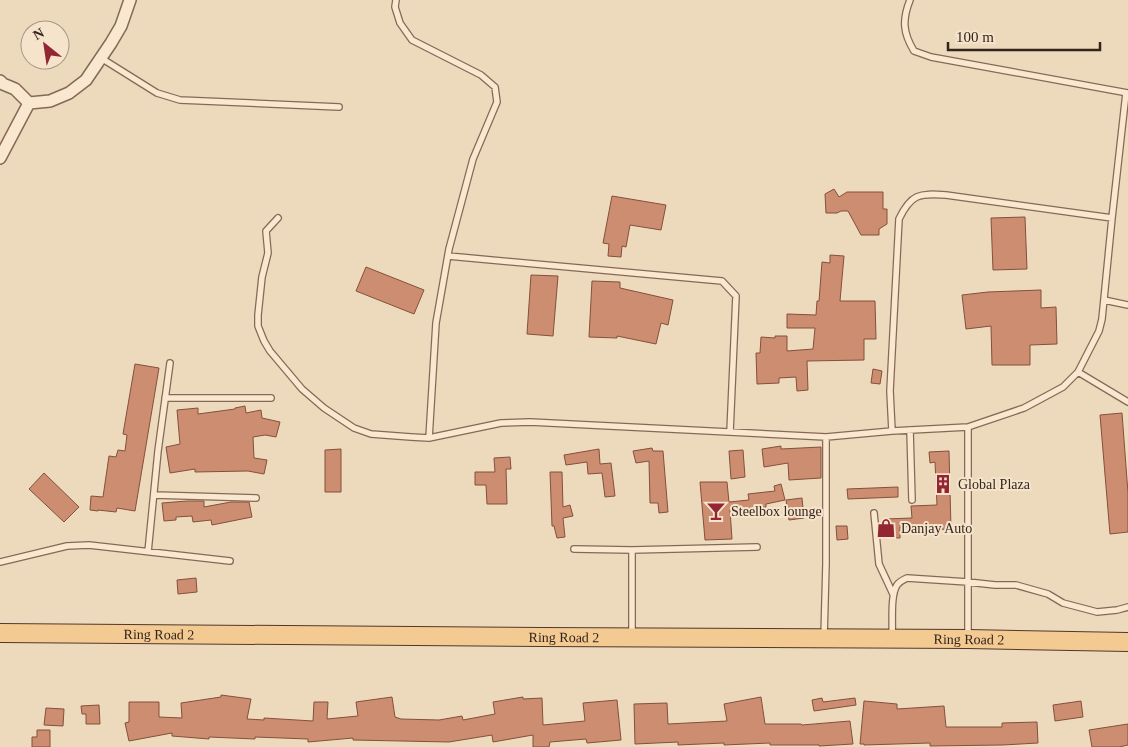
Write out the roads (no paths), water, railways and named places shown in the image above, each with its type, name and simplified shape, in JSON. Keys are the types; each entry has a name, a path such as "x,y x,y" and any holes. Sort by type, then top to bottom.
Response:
{"main road":[{"name":"Ring Road 2","path":"0,633 632,638 968,638 1128,642"}],"street":[{"path":"29,103 50,101 69,93 86,80 121,26 130,0"},
{"path":"0,81 16,89 29,103"},
{"path":"0,158 29,103"}],"lane":[{"path":"396,0 395,7 400,23 412,40 481,75 495,87 497,102 473,159 448,256 436,324 429,438"},
{"path":"278,218 266,231 268,253 262,277 258,315 258,326 264,341 270,351 313,400 340,420 354,428 371,434 429,438 501,423 530,422 826,437 968,427 1006,414 1033,403 1063,387 1078,372 1099,331 1102,319 1127,93 931,57 914,51 907,40 905,26 906,9 910,0"},
{"path":"101,58 157,93 180,100 339,108"},
{"path":"892,431 890,391 899,220 904,208 913,198 926,194 946,195 1112,218"},
{"path":"448,256 722,281 736,296 730,432"},
{"path":"1104,300 1128,305"},
{"path":"148,552 158,451 170,363"},
{"path":"1078,372 1128,402"},
{"path":"165,398 271,398"},
{"path":"968,427 968,638"},
{"path":"910,430 912,500"},
{"path":"824,638 826,437"},
{"path":"154,495 256,498"},
{"path":"874,513 879,564 893,594"},
{"path":"0,562 67,546 89,545 230,562"},
{"path":"574,549 632,550 757,547"},
{"path":"632,550 632,638"},
{"path":"892,639 893,594 901,581 907,578 1016,586 1048,594 1063,603 1097,612 1128,607"}],"place":[{"name":"Global Plaza","path":"943,484"},
{"name":"Steelbox lounge","path":"716,511"},
{"name":"Danjay Auto","path":"886,528"}]}
